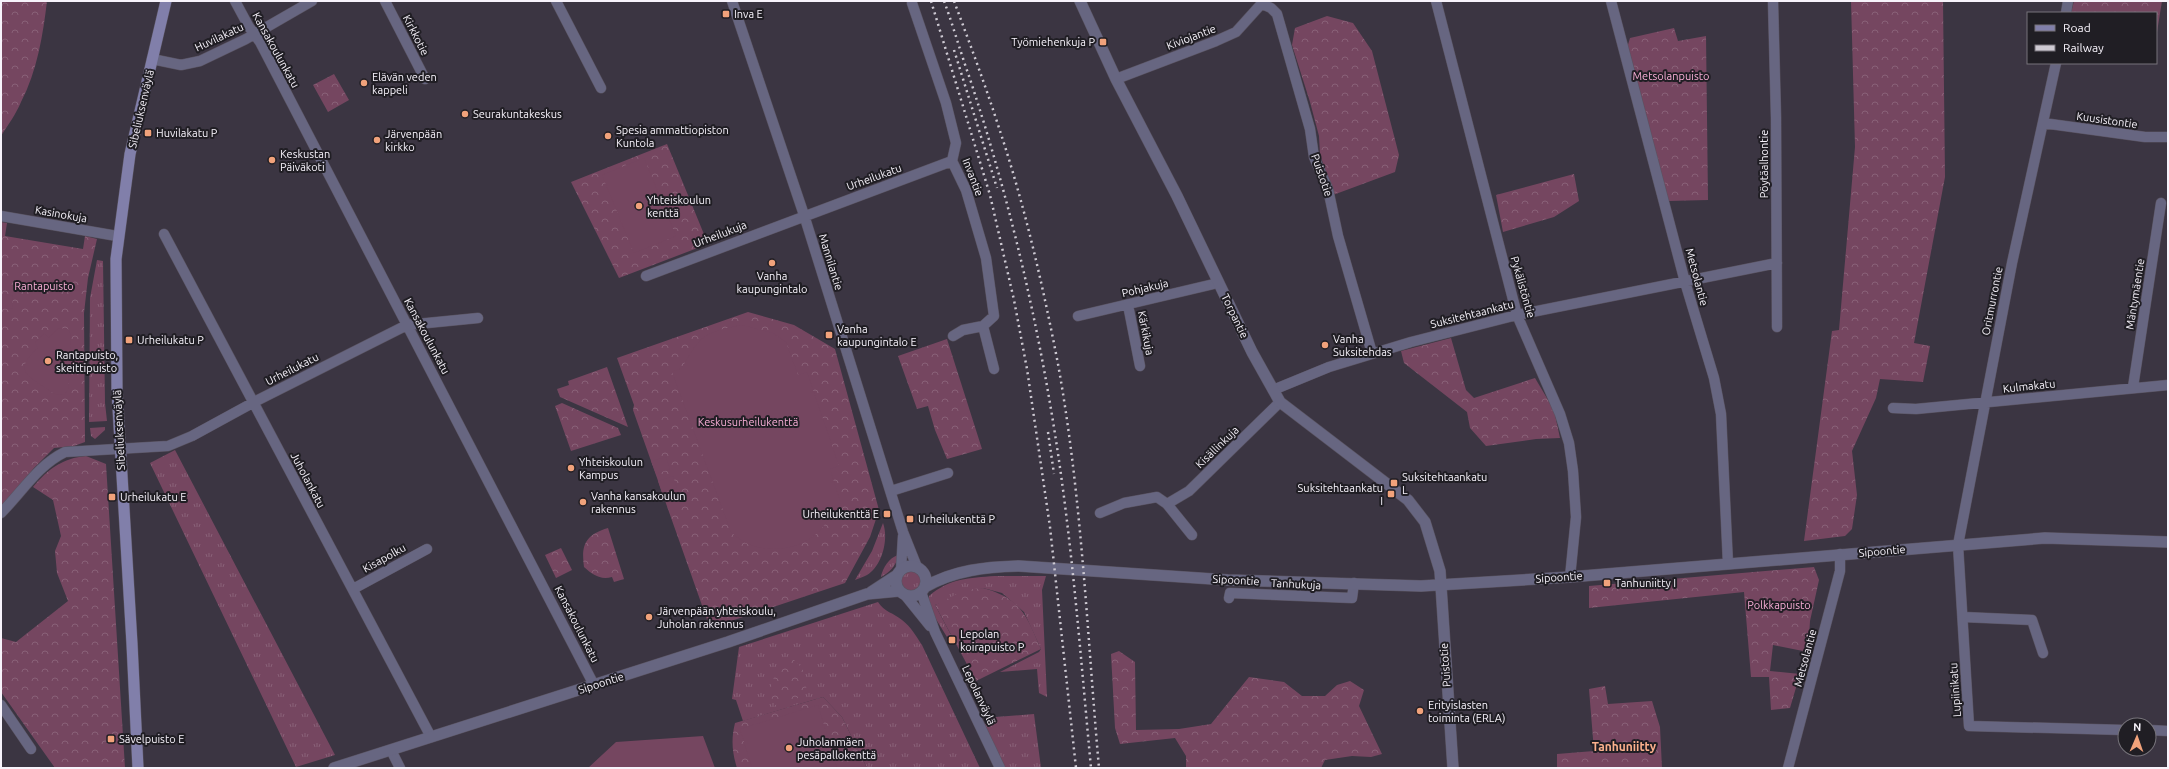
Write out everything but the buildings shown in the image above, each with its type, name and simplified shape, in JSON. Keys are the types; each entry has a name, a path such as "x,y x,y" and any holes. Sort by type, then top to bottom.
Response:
{"main road":[{"name":"Sibeliuksenväylä","path":"138,768 115,341 117,236 130,154 166,1"}],"street":[{"name":"Kansakoulunkatu","path":"235,1 249,27 255,34 594,685"},
{"name":"Huvilakatu","path":"152,59 181,65 200,61 255,34 312,1"},
{"name":"Kirkkotie","path":"385,1 425,79"},
{"path":"556,1 601,88"},
{"name":"Mannilantie","path":"732,1 804,215 903,532 920,569"},
{"name":"Pykälistöntie","path":"1436,1 1517,315 1560,414 1569,443 1573,471 1576,517 1570,577"},
{"name":"Metsolantie","path":"1611,1 1685,282 1714,378 1721,414 1728,564"},
{"name":"Pöytäalhontie","path":"1773,1 1776,118 1777,327"},
{"path":"2066,12 2068,1"},
{"name":"Torpantie","path":"1082,2 1116,79 1178,196 1218,283 1280,402 1408,500 1426,522 1440,571 1440,585"},
{"name":"Kiviojantie","path":"1116,79 1236,32 1263,2"},
{"name":"Puistotie","path":"1263,2 1277,14 1306,115 1314,157 1328,189 1338,236 1372,353"},
{"name":"Invantie","path":"912,3 946,103 956,143 952,161 966,190 986,258 994,316 983,326"},
{"name":"Oritmurrontie","path":"1958,545 2012,263 2056,64"},
{"name":"Kuusistontie","path":"2043,123 2144,137 2168,137"},
{"name":"Urheilukatu","path":"804,215 952,161"},
{"name":"Mäntymäentie","path":"2133,387 2161,203"},
{"name":"Urheilukuja","path":"646,276 804,215"},
{"name":"Kasinokuja","path":"1,216 117,236"},
{"name":"Juholankatu","path":"164,234 431,737"},
{"name":"Suksitehtaankatu","path":"1273,390 1329,367 1372,353 1517,315 1777,263"},
{"name":"Pohjakuja","path":"1078,316 1218,283"},
{"name":"Kärkikuja","path":"1128,304 1140,366"},
{"name":"Urheilukatu","path":"1,513 52,458 65,452 168,446 192,436 407,325 478,318"},
{"path":"952,336 963,330 983,326 994,369"},
{"name":"Kulmakatu","path":"1893,408 1916,409 2133,387 2168,385"},
{"name":"Kisällinkuja","path":"1167,504 1189,491 1280,402"},
{"path":"891,491 948,473"},
{"path":"1100,513 1124,503 1157,497 1167,504 1192,535"},
{"name":"Mannilantie","path":"899,572 903,532"},
{"name":"Sipoontie","path":"923,589 951,574 986,567 1019,566 1228,580 1440,585 1570,577 2045,538 2168,542"},
{"name":"Lupiinikatu","path":"1958,545 1970,726 2117,730"},
{"name":"Kisapolku","path":"353,589 427,549"},
{"name":"Metsolantie","path":"1788,768 1840,571 1840,554"},
{"path":"912,566 920,569 926,581 923,589 916,595 902,593 896,580 899,572 912,566"},
{"name":"Sipoontie","path":"920,569 951,574"},
{"name":"Sipoontie","path":"334,768 594,685 867,594 899,572"},
{"name":"Tanhukuja","path":"1229,598 1230,593 1352,598 1354,583"},
{"name":"Puistotie","path":"1440,585 1453,768"},
{"name":"Lepolanväylä","path":"923,589 935,632 1000,768"},
{"name":"Sipoontie","path":"867,594 902,593"},
{"name":"Lepolanväylä","path":"902,593 935,632"},
{"path":"1962,617 2032,620 2043,653"},
{"path":"1,705 31,749"},
{"path":"2157,730 2168,731"},
{"path":"391,750 400,768"}],"green space":[{"path":"1,1 47,1 44,27 35,65 27,90 17,111 1,136"},
{"path":"1851,1 1943,1 1945,177 1914,343 1930,346 1923,382 1880,379 1876,398 1852,451 1857,495 1852,529 1845,536 1804,541 1832,331 1839,330 1855,147"},
{"path":"2074,1 2162,1 2157,32 2157,12 2071,12"},
{"path":"1327,16 1353,23 1372,51 1399,155 1395,172 1333,195 1320,154 1319,136 1310,102 1292,45 1295,28"},
{"name":"Metsolanpuisto","path":"1674,28 1678,41 1706,36 1708,200 1668,201 1627,48 1630,38"},
{"path":"334,74 349,100 328,112 313,85"},
{"path":"667,144 708,244 619,278 571,182"},
{"name":"Yhteiskoulun kenttä","path":"644,158 676,236 634,253 602,175"},
{"path":"1574,174 1579,201 1554,217 1503,232 1496,195"},
{"name":"Rantapuisto","path":"1,222 7,223 5,236 83,249 85,236 97,239 88,278 84,313 85,442 74,446 54,448 34,468 1,508"},
{"path":"97,260 103,261 105,403 107,421 89,422 90,298"},
{"path":"1,294 13,296 12,309 1,308"},
{"name":"Keskusurheilukenttä","path":"748,312 794,325 835,349 879,510 870,537 845,583 710,628 633,410 634,405 617,358"},
{"path":"742,325 773,333 786,342 798,375 807,372 839,466 830,469 841,504 832,507 825,524 818,532 809,539 789,547 767,549 756,547 746,543 731,532 672,372 682,368 694,348 705,337 720,330"},
{"name":"Rantapuisto, skeittipuisto","path":"58,328 68,329 71,335 68,390 65,394 60,395 54,393 31,378 25,369 27,360 38,348 35,343 44,333 49,338"},
{"path":"1451,338 1466,390 1474,398 1535,378 1554,410 1560,438 1536,439 1486,446 1470,428 1467,412 1404,363 1401,351"},
{"path":"947,339 982,449 947,459 935,430 928,406 917,409 898,356"},
{"path":"607,367 628,427 560,397 557,389 569,385 568,381"},
{"path":"562,403 618,428 621,435 571,451 555,406"},
{"path":"105,427 105,430 95,439 91,436 90,428"},
{"path":"175,450 335,755 296,767 150,463"},
{"path":"86,456 106,464 125,768 55,768 1,692 1,638 16,642 68,601 57,573 55,551 61,536 53,500 33,487 44,475 56,466 70,459"},
{"path":"666,457 670,469 656,474 651,461"},
{"path":"673,476 677,488 662,493 658,481"},
{"path":"883,523 885,529 885,544 880,559 872,571 866,576 855,580 872,551"},
{"path":"608,528 624,579 614,582 612,577 604,578 590,572 584,567 583,559 586,542 594,534"},
{"path":"561,548 572,570 556,578 545,555"},
{"path":"898,555 898,558 892,568 881,577 887,563"},
{"name":"Polkkapuisto","path":"1814,567 1819,580 1810,621 1808,652 1773,645 1770,671 1800,674 1790,708 1771,710 1769,677 1751,677 1744,592 1589,608 1589,586"},
{"path":"911,571 918,574 921,581 918,588 911,591 904,588 901,581 904,574"},
{"path":"995,576 1046,576 1042,590 1047,697 1039,693 1037,669 1000,672 1039,652 1041,649 1024,612 1002,593 983,588 935,605 951,635 947,637 929,608 929,596 952,582 968,578"},
{"path":"983,588 996,592 1015,603 1026,618 1041,649 976,681 935,605 965,590"},
{"path":"878,602 883,608 905,623 922,645 980,768 867,768 842,717 823,697 743,721 736,700 732,699 739,647"},
{"path":"1119,651 1135,662 1136,730 1179,729 1211,724 1249,677 1284,682 1302,696 1325,696 1337,685 1350,681 1364,690 1359,706 1382,754 1371,757 1352,756 1325,760 1321,768 1186,768 1186,756 1175,738 1120,744 1115,728 1111,654"},
{"path":"793,659 803,670 806,682 806,693 793,701 775,705 769,694 777,667"},
{"name":"Tanhuniitty","path":"1605,686 1608,704 1652,701 1660,727 1662,768 1557,768 1557,754 1594,751 1589,689"},
{"name":"Juholanmäen pesäpallokenttä","path":"823,697 842,717 867,768 737,768 733,746 735,723"},
{"name":"Juholanmäen pesäpallokenttä","path":"818,705 837,768 752,768 740,729"},
{"path":"1034,714 1041,768 1004,768 984,725 996,717"},
{"path":"703,736 715,768 588,768 616,742"}],"railway":[{"path":"931,1 990,195 1014,300 1027,369 1050,527 1076,768"},
{"path":"944,1 997,167 1021,260 1041,353 1057,447 1068,527 1091,768"},
{"path":"954,1 989,98 1018,188 1040,276 1058,364 1073,465 1083,566 1099,768"},
{"path":"954,50 997,188"},
{"path":"1048,432 1054,474"}],"place":[{"name":"Inva E","path":"726,14"},
{"name":"Työmiehenkuja P","path":"1103,42"},
{"name":"Elävän veden kappeli","path":"364,83"},
{"name":"Seurakuntakeskus","path":"465,114"},
{"name":"Huvilakatu P","path":"148,133"},
{"name":"Spesia ammattiopiston Kuntola","path":"608,136"},
{"name":"Järvenpään kirkko","path":"377,140"},
{"name":"Keskustan Päiväkoti","path":"272,160"},
{"name":"Yhteiskoulun kenttä","path":"639,206"},
{"name":"Vanha kaupungintalo","path":"772,263"},
{"name":"Vanha kaupungintalo E","path":"829,335"},
{"name":"Urheilukatu P","path":"129,340"},
{"name":"Vanha Suksitehdas","path":"1325,345"},
{"name":"Rantapuisto, skeittipuisto","path":"48,361"},
{"name":"Yhteiskoulun Kampus","path":"571,468"},
{"name":"Suksitehtaankatu L","path":"1394,483"},
{"name":"Suksitehtaankatu I","path":"1391,494"},
{"name":"Urheilukatu E","path":"112,497"},
{"name":"Vanha kansakoulun rakennus","path":"583,502"},
{"name":"Urheilukenttä E","path":"887,514"},
{"name":"Urheilukenttä P","path":"910,519"},
{"name":"Tanhuniitty I","path":"1607,583"},
{"name":"Järvenpään yhteiskoulu, Juholan rakennus","path":"649,617"},
{"name":"Lepolan koirapuisto P","path":"952,640"},
{"name":"Erityislasten toiminta (ERLA)","path":"1420,711"},
{"name":"Sävelpuisto E","path":"111,739"},
{"name":"Juholanmäen pesäpallokenttä","path":"789,748"}],"district":[{"name":"Tanhuniitty","path":"1624,747"}]}
